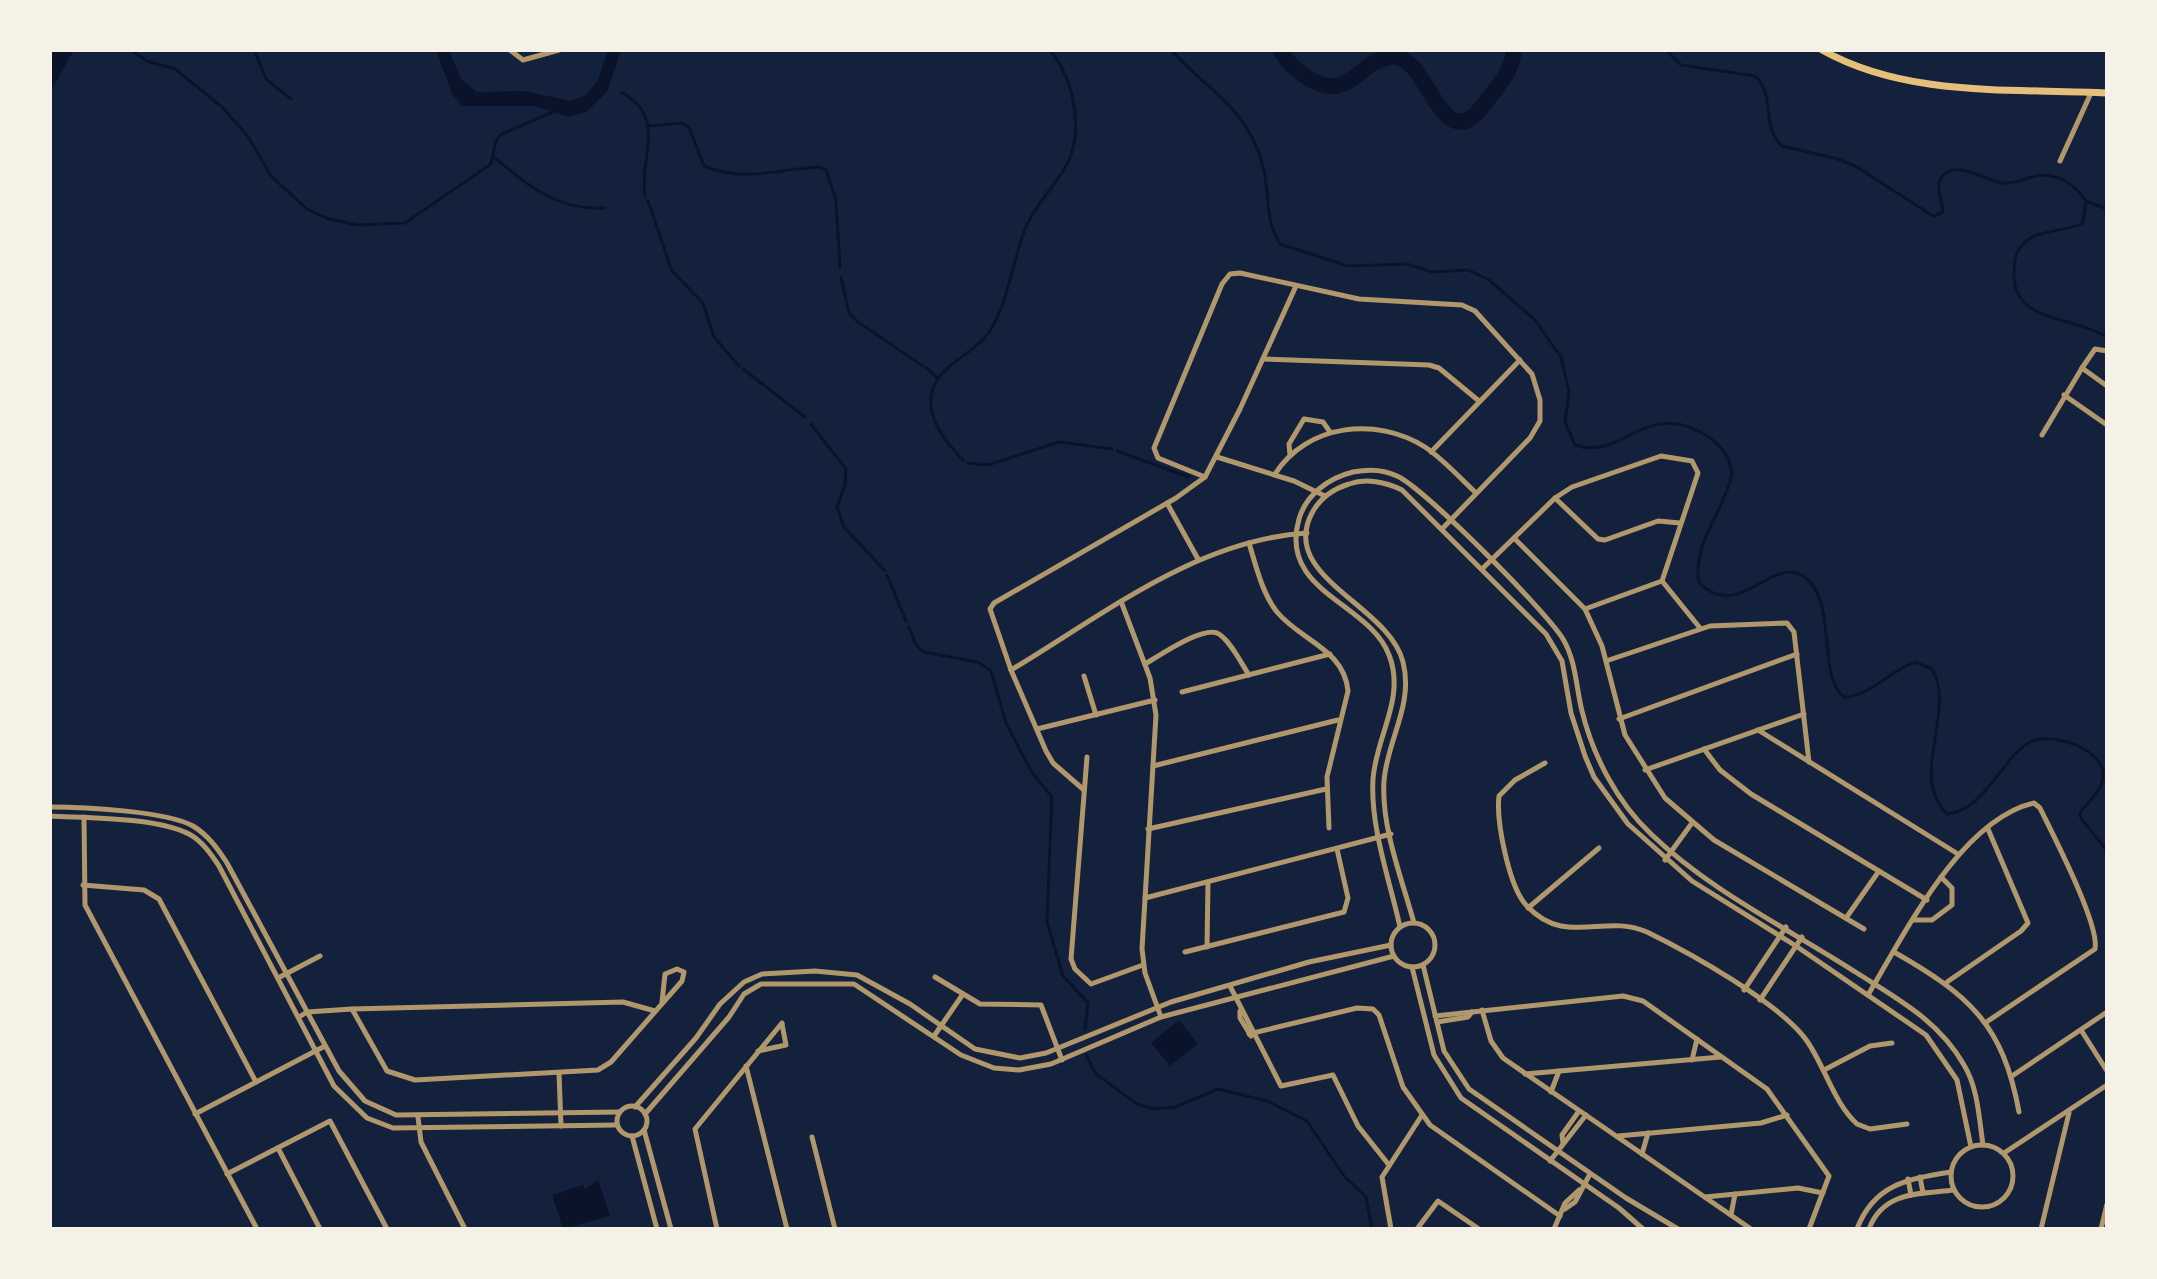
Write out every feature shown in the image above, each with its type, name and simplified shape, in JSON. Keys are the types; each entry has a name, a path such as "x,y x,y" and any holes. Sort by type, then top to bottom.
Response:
{"main road":[{"path":"1822,50 1865,71 1913,83 2107,93"}],"street":[{"path":"510,50 523,60 559,50"},
{"path":"2060,161 2091,92"},
{"path":"1205,477 1158,458 1154,448 1222,284 1230,274 1240,273 1359,299 1462,305 1475,311 1520,360 1537,386 1540,421 1530,438 1442,529"},
{"path":"1084,790 1053,763 990,618 991,606 1167,503 1205,477 1296,286"},
{"path":"2042,435 2095,349 2107,351"},
{"path":"1263,359 1429,365 1439,368 1479,401"},
{"path":"1431,452 1520,360"},
{"path":"2082,368 2107,386"},
{"path":"2064,395 2107,425"},
{"path":"1290,455 1289,444 1304,419 1323,422 1330,432"},
{"path":"1275,474 1290,455 1330,432 1385,430 1431,452 1476,493"},
{"path":"1482,569 1555,498 1595,478 1651,458 1670,455 1692,461 1698,473 1662,581"},
{"path":"1217,457 1275,474 1325,496"},
{"path":"1400,927 1414,923 1427,928 1434,940 1433,954 1423,965 1412,967 1394,956 1391,945 1400,927 1381,837 1373,779 1393,699 1390,657 1370,626 1310,577 1301,561 1297,534 1300,517 1317,490 1344,474 1384,471 1414,487 1491,561 1564,640 1595,752 1636,817 1672,852 1935,1026 1963,1063 1974,1091 1983,1145"},
{"path":"1414,923 1391,834 1384,781 1405,701 1404,663 1384,627 1317,570 1307,533 1313,511 1325,496 1357,482 1392,485 1442,529 1553,642 1562,661 1571,713 1594,777 1628,824 1692,881 1915,1026 1936,1047 1957,1080 1971,1147"},
{"path":"1555,498 1598,539 1605,540 1658,521 1680,523"},
{"path":"1167,503 1198,559"},
{"path":"1011,670 1198,559 1249,543 1307,533"},
{"path":"1514,538 1585,609 1606,661 1619,719 1645,770 1665,798 1714,840 1864,929"},
{"path":"1249,543 1274,609 1304,637 1331,654 1347,680 1348,691 1338,720 1326,789 1329,828"},
{"path":"1585,609 1662,581"},
{"path":"1662,581 1700,628"},
{"path":"1122,604 1155,700 1143,965 1161,1017"},
{"path":"1606,661 1700,628 1787,623 1794,632 1809,762"},
{"path":"1145,664 1213,628 1249,675"},
{"path":"1182,692 1331,654"},
{"path":"1619,719 1797,654"},
{"path":"1084,676 1096,715"},
{"path":"1037,729 1155,700"},
{"path":"1645,770 1804,714"},
{"path":"1153,766 1338,720"},
{"path":"1758,730 1958,854"},
{"path":"1704,749 1732,781 1927,900"},
{"path":"1087,757 1071,959 1083,980 1091,984 1143,965"},
{"path":"1545,763 1508,786 1499,796 1498,804 1512,879 1528,908 1545,921 1569,929 1639,929 1760,1000 1802,1035 1857,1124 1870,1129 1907,1124"},
{"path":"1148,829 1326,789"},
{"path":"1868,995 1958,854 2019,809 2037,804 2088,914 2097,942 2095,949 1985,1023"},
{"path":"50,807 161,816 182,821 200,831 227,863 344,1079 365,1101 384,1112 418,1117 619,1112 635,1107 700,1033 720,1004 750,978 774,972 838,971 857,975 966,1044 996,1056 1020,1058 1057,1048 1157,1006 1309,962 1391,945"},
{"path":"85,809 83,885 88,912 257,1229"},
{"path":"50,816 160,825 195,838 219,866 334,1086 355,1109 376,1123 418,1130 617,1125"},
{"path":"1665,860 1692,823"},
{"path":"1946,982 2028,923 1988,829"},
{"path":"1145,898 1391,834"},
{"path":"1528,908 1599,848"},
{"path":"1185,952 1350,910 1337,849"},
{"path":"1846,918 1879,871"},
{"path":"1914,920 1932,920 1952,905 1952,888 1941,877"},
{"path":"1207,947 1208,882"},
{"path":"83,885 144,890 155,894 256,1082"},
{"path":"1744,990 1786,927"},
{"path":"1760,1000 1802,937"},
{"path":"1894,952 1946,982 1985,1023 2012,1076 2019,1112"},
{"path":"278,978 320,956"},
{"path":"670,1229 644,1130 645,1114 729,1017 744,994 755,986 836,982 868,991 896,1015 961,1055 994,1068 1031,1069 1062,1060 1161,1017 1394,956"},
{"path":"1423,965 1449,1061 1469,1089 1590,1174 1678,1229"},
{"path":"1412,967 1430,1044 1443,1076 1470,1106 1584,1184 1643,1229"},
{"path":"352,1009 380,1063 399,1077 415,1080 598,1070 611,1062 682,981 684,972 671,970 665,974 662,1002"},
{"path":"935,977 989,1006 1041,1005 1062,1060"},
{"path":"750,978 755,986"},
{"path":"868,991 873,983"},
{"path":"1230,986 1240,1011 1281,1086 1333,1075 1358,1126 1389,1165"},
{"path":"934,1036 963,994"},
{"path":"1436,1019 1468,1017 1472,1012 1482,1010 1630,997 1655,1008 1760,1083 1828,1170 1809,1229"},
{"path":"299,1017 307,1012 352,1009 623,1002 655,1011"},
{"path":"1373,1009 1377,1003"},
{"path":"1253,1035 1357,1008 1373,1009 1379,1015 1397,1074 1422,1115 1450,1142 1560,1216"},
{"path":"1482,1010 1496,1051 1751,1229"},
{"path":"2012,1076 2107,1012"},
{"path":"717,1229 695,1129 758,1051 782,1023 786,1045 758,1051"},
{"path":"2081,1030 2107,1071"},
{"path":"700,1033 708,1039"},
{"path":"1692,1060 1697,1039"},
{"path":"1824,1070 1870,1046 1892,1043"},
{"path":"195,1114 325,1046"},
{"path":"1525,1074 1722,1057"},
{"path":"746,1066 787,1229"},
{"path":"1551,1092 1559,1071"},
{"path":"559,1073 561,1126"},
{"path":"2004,1153 2107,1085"},
{"path":"635,1107 645,1114"},
{"path":"1563,1143 1562,1135 1579,1111"},
{"path":"619,1112 617,1125 621,1132 632,1136 644,1130"},
{"path":"2041,1229 2070,1112"},
{"path":"1391,1229 1381,1180 1422,1115"},
{"path":"1550,1161 1586,1115"},
{"path":"1616,1136 1761,1123 1787,1115"},
{"path":"418,1117 418,1130 465,1229"},
{"path":"227,1174 330,1121 387,1229"},
{"path":"1642,1154 1648,1133"},
{"path":"632,1136 657,1229"},
{"path":"812,1137 835,1229"},
{"path":"1983,1145 2004,1153 2014,1175 2004,1198 1990,1206 1973,1206 1954,1190 1951,1172 1958,1157 1971,1147 1983,1145"},
{"path":"278,1148 320,1229"},
{"path":"1857,1229 1876,1196 1908,1179 1951,1172"},
{"path":"1554,1229 1565,1209 1575,1202 1590,1174"},
{"path":"1920,1177 1923,1193"},
{"path":"1908,1179 1911,1195"},
{"path":"1704,1197 1798,1188 1823,1193"},
{"path":"1869,1229 1887,1202 1911,1195 1954,1190"},
{"path":"1731,1215 1735,1194"},
{"path":"1417,1229 1438,1201 1479,1229"},
{"path":"2101,1229 2107,1204"}],"water":[{"path":"50,50 74,50 50,92"},
{"path":"436,50 449,50 461,79 477,92 524,91 571,101 586,95 598,80 608,50 621,50 607,92 586,112 569,117 534,106 462,106 452,94"},
{"path":"1179,1020 1198,1044 1170,1066 1151,1043"},
{"path":"598,1180 610,1216 563,1229 552,1195 583,1185 585,1189"}],"waterway":[{"path":"131,50 147,61 175,69 222,107 247,135 271,176 307,209 329,219 358,225 405,223 491,164 496,140 502,134 555,111"},
{"path":"254,50 266,79 291,99"},
{"path":"964,461 945,439 935,421 932,392 949,366 990,331 1001,308 1027,224 1070,157 1076,126 1074,109 1066,77 1050,50"},
{"path":"1171,50 1225,101 1247,129 1263,166 1269,215 1280,244 1348,266 1407,264 1432,272 1468,270 1488,279 1535,320 1561,357 1569,392 1565,422 1575,445 1592,448 1607,445 1652,426 1669,423 1688,427 1710,438 1725,453 1732,474 1700,554 1699,583 1715,593 1729,596 1782,573 1794,573 1807,579 1822,605 1831,673 1844,697 1864,692 1915,662 1932,669 1938,685 1939,704 1932,781 1936,799 1947,814 1972,803 2019,750 2030,742 2051,739 2087,751 2102,767 2103,777 2097,791 2080,813 2107,851"},
{"path":"1280,50 1305,76 1320,84 1333,86 1343,84 1381,59 1393,57 1406,61 1446,115 1457,121 1470,118 1485,103 1507,72 1514,50"},
{"path":"1668,52 1681,65 1755,76 1765,92 1772,130 1782,146 1838,159 1857,167 1933,216 1943,212 1939,183 1949,171 1964,170 2002,183 2044,175 2067,182 2086,201 2083,223 2041,234 2025,242 2015,262 2016,289 2023,301 2034,310 2107,337"},
{"path":"621,92 636,102 648,126 645,196"},
{"path":"648,126 681,123 689,127 704,166 719,171 761,174 818,167 826,170 836,200 840,268"},
{"path":"495,158 533,187 559,201 573,206 605,208"},
{"path":"648,201 672,271 703,303 714,337 739,366"},
{"path":"2088,202 2107,209"},
{"path":"841,277 849,313 923,366"},
{"path":"926,368 938,378"},
{"path":"743,369 805,417"},
{"path":"811,424 846,469 845,485 837,507 844,527 885,571"},
{"path":"968,463 988,465 1059,442 1112,449"},
{"path":"1117,451 1189,477"},
{"path":"887,575 906,621"},
{"path":"909,627 916,645 924,652 978,662 991,671 1006,723 1031,771 1052,797 1047,922 1063,976 1088,1003 1085,1029"},
{"path":"1086,1055 1096,1074 1137,1104 1154,1109 1175,1107 1218,1089 1267,1101 1307,1121 1344,1176 1366,1197 1372,1229"}]}
